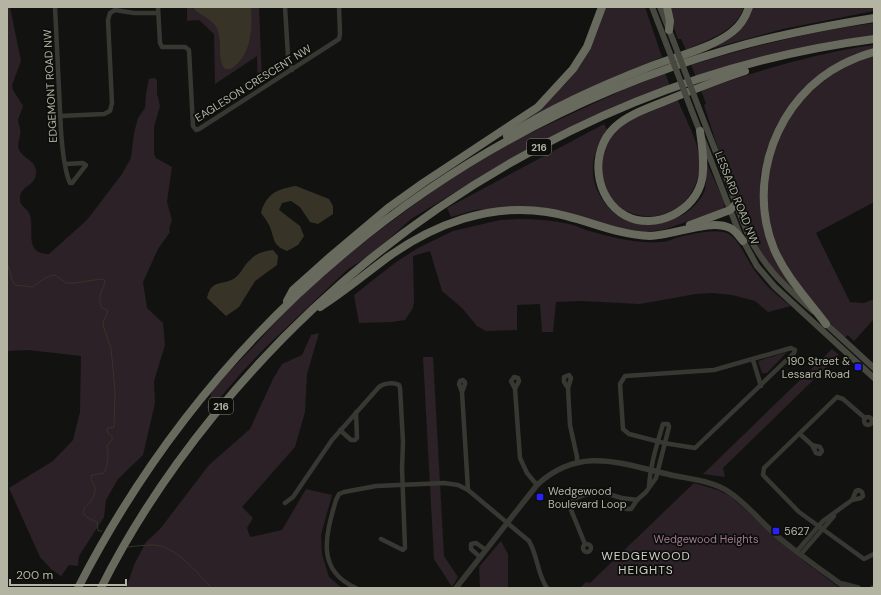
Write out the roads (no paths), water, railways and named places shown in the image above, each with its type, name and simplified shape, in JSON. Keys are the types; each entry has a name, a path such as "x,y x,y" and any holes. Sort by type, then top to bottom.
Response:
{"highway":[{"path":"282,310 293,290 330,256 388,208 423,182 538,107 573,69 587,47 602,7"},
{"path":"667,7 670,21 669,30"},
{"path":"458,170 501,139 565,104 620,79 725,37 733,32 741,23 749,7"},
{"name":"216","path":"78,588 116,519 132,494 166,443 199,400 236,357 321,273 370,232 403,208 458,170 497,147 553,117 598,96 650,75 762,40 811,29 874,18"},
{"name":"216","path":"102,586 150,503 190,445 229,396 266,354 302,318 338,285 414,224 496,171 545,144 598,118 662,92 747,65 829,46 874,39"},
{"path":"700,131 703,160 702,179 699,190 685,207 670,217 652,220 643,220 627,216 614,207 602,190 597,170 603,144 622,121 655,105 715,81 829,46"},
{"path":"826,324 786,272 774,248 767,226 764,206 765,171 775,138 791,110 800,98 813,85 838,67 853,59 874,52"},
{"path":"669,233 733,207"},
{"path":"302,318 341,293 389,256 417,238 437,228 479,214 495,211 530,210 570,217 629,234 652,236 719,224 733,230 743,241"}],"main road":[{"name":"LESSARD ROAD NW","path":"652,7 691,109 733,207 762,260 780,281 874,368"},
{"name":"LESSARD ROAD NW","path":"660,7 698,106 733,207 743,241 757,266 769,281 874,378"}],"street":[{"name":"EDGEMONT ROAD NW","path":"54,7 62,143 66,164 70,182 72,183 86,165 83,163 66,164"},
{"path":"285,7 288,56 292,70"},
{"name":"EAGLESON CRESCENT NW","path":"158,10 160,43 162,47 185,47 189,50 193,126 196,130 339,39 339,7"},
{"path":"60,116 104,114 110,111 112,103 108,20 110,13 115,10 134,13 158,10"},
{"path":"791,348 795,350 794,353 761,386 695,448 664,443 629,434 623,429 620,384 625,376 714,370 753,360 791,348"},
{"path":"753,360 761,386"},
{"path":"285,503 293,497 340,430 381,384 394,383 399,385 403,442 402,485 406,548 403,550 381,539"},
{"path":"568,388 570,425 577,462"},
{"path":"515,389 520,458 527,473 537,485"},
{"path":"462,392 468,490"},
{"path":"865,418 843,399 837,397 764,468 763,475 799,512 821,528 864,558 874,554"},
{"path":"340,430 351,440 357,438 356,412"},
{"path":"622,498 628,510 631,510 637,500 646,492 656,478 654,471 658,441 663,424 668,424 669,427 654,471"},
{"path":"800,434 812,445"},
{"path":"456,588 537,485 551,473 561,468 577,462 592,460 610,460 724,488 738,498 775,534 846,588"},
{"path":"356,588 344,583 338,578 329,561 327,533 339,494 371,486 447,483 458,485 468,490 529,542 534,549 540,575 548,588"},
{"path":"585,544 568,505 573,499 600,493 637,500"},
{"path":"799,553 821,528 823,521 852,500"},
{"path":"480,557 471,549 471,544 476,543 486,550"},
{"path":"840,583 858,588"}],"waterway":[{"path":"7,262 15,285 32,287 46,278 55,275 66,283 101,279 105,280 105,284 100,295 100,300 101,307 108,311 103,325 111,348 115,391 114,427 108,428 107,430 112,436 112,440 107,446 108,457 104,473 91,476 95,487 95,492 91,502 83,511 86,516 97,522 98,531 102,531"},
{"path":"128,547 144,545 161,546 185,561 212,588"}],"place":[{"name":"190 Street & Lessard Road","path":"858,367"},
{"name":"Wedgewood Boulevard Loop","path":"540,497"},
{"name":"5627","path":"776,531"}],"district":[{"name":"WEDGEWOOD HEIGHTS","path":"646,563"}],"park label":[{"name":"Wedgewood Heights","path":"706,539"}]}
